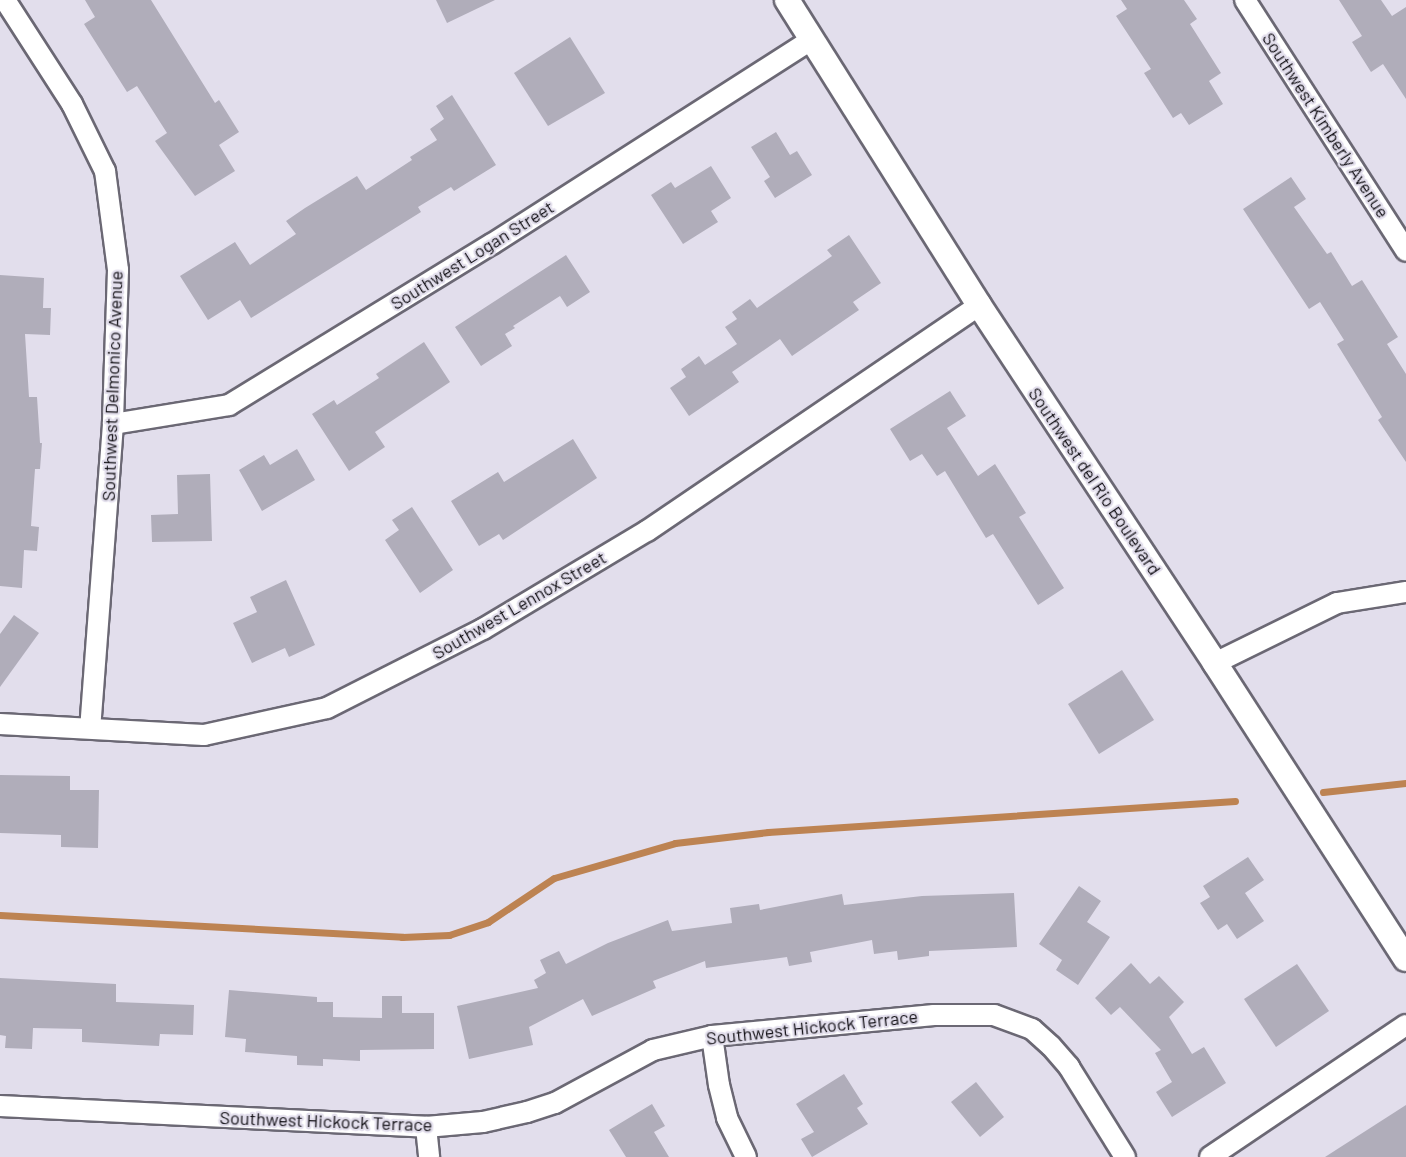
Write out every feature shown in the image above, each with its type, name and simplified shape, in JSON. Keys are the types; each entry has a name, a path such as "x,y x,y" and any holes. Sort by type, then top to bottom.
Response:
{"street":[{"name":"Southwest Delmonico Avenue","path":"5,0 72,104 105,171 118,270 113,424 90,727"},
{"name":"Southwest del Rio Boulevard","path":"787,0 978,305 1215,663 1406,959"},
{"name":"Southwest Kimberly Avenue","path":"1245,0 1406,251"},
{"name":"Southwest Logan Street","path":"113,424 229,405 492,244 812,39"},
{"name":"Southwest Lennox Street","path":"0,724 90,727 204,735 327,708 483,629 646,531 978,305"},
{"path":"1215,663 1337,603 1406,592"},
{"name":"Southwest Hickock Terrace","path":"0,1106 426,1127 483,1122 555,1103 653,1050 712,1035 934,1015 994,1015 1032,1029 1051,1046 1069,1067 1125,1157"},
{"path":"1210,1157 1406,1025"},
{"path":"712,1035 719,1085 727,1118 746,1157"},
{"path":"426,1127 429,1157"}],"building":[{"path":"85,0 151,0 215,103 219,100 239,132 219,145 235,171 195,196 155,141 167,133 137,86 127,92 84,24 95,17"},
{"path":"436,0 495,0 447,23"},
{"path":"1121,0 1184,0 1197,19 1190,24 1221,73 1209,81 1223,104 1189,125 1181,113 1173,118 1144,73 1151,69 1116,16 1127,9"},
{"path":"1339,0 1381,0 1392,16 1406,7 1406,99 1383,64 1371,72 1352,42 1362,36"},
{"path":"570,37 605,93 548,126 514,73"},
{"path":"452,95 496,165 454,191 451,187 418,207 421,212 251,318 240,300 208,320 180,276 235,242 250,265 296,234 286,221 305,208 357,176 366,190 412,160 410,157 437,140 430,129 444,119 436,106"},
{"path":"776,132 790,155 797,151 812,175 775,198 764,181 770,177 751,147"},
{"path":"711,166 731,198 711,211 718,222 683,244 651,195 671,182 675,188"},
{"path":"1291,177 1306,199 1294,207 1327,254 1331,252 1352,286 1362,280 1398,337 1387,344 1406,374 1406,462 1378,420 1382,417 1337,344 1344,340 1320,302 1309,309 1243,209"},
{"path":"849,235 881,283 853,302 859,310 792,356 780,339 732,372 739,382 689,416 670,388 686,377 681,369 699,356 705,365 737,344 725,327 737,319 732,312 750,299 757,308 832,256 827,250"},
{"path":"566,255 590,292 567,307 560,296 513,326 515,328 505,334 512,346 481,366 455,327"},
{"path":"0,275 44,278 43,308 51,308 50,335 25,334 29,397 37,397 40,443 42,443 40,469 35,469 31,526 39,527 37,551 24,550 22,588 0,586"},
{"path":"424,342 450,382 375,432 385,447 349,471 312,414 334,400 337,405 379,378 376,374"},
{"path":"950,391 966,416 947,428 978,476 995,464 1026,513 1019,517 1064,588 1038,605 993,534 986,538 945,471 937,476 922,454 910,461 890,429"},
{"path":"573,439 597,478 503,540 499,534 479,546 451,501 498,472 504,482"},
{"path":"297,449 315,480 262,511 239,470 264,455 270,465"},
{"path":"210,474 212,541 152,542 151,515 178,514 177,475"},
{"path":"412,507 453,570 420,593 385,540 399,530 392,520"},
{"path":"286,580 315,645 289,657 285,648 252,663 233,623 257,612 250,597"},
{"path":"14,615 39,633 0,687 0,634"},
{"path":"1122,670 1154,720 1099,754 1068,704"},
{"path":"0,775 70,776 70,790 99,790 98,848 61,847 61,835 0,833"},
{"path":"1248,857 1264,880 1245,893 1264,921 1237,939 1227,924 1218,930 1200,903 1210,897 1203,886"},
{"path":"1079,886 1101,901 1087,922 1110,937 1078,985 1056,970 1062,960 1039,944"},
{"path":"1014,893 1017,947 929,951 929,956 898,960 897,951 874,954 872,940 810,952 812,962 789,966 787,957 706,968 705,961 653,981 656,988 592,1016 583,999 529,1027 533,1045 469,1059 457,1006 538,988 534,980 546,973 540,960 559,951 566,964 608,943 668,920 672,931 732,923 730,908 759,904 760,910 842,894 844,905 922,896"},
{"path":"1131,963 1150,984 1159,976 1184,1002 1169,1017 1192,1054 1204,1047 1226,1083 1172,1117 1156,1092 1172,1082 1155,1053 1161,1050 1120,1007 1111,1015 1095,998"},
{"path":"1297,964 1329,1011 1276,1047 1244,999"},
{"path":"0,978 116,984 116,1002 194,1005 193,1035 160,1034 159,1046 82,1042 82,1029 33,1028 32,1049 5,1048 6,1036 0,1035"},
{"path":"229,990 317,997 317,1002 333,1002 333,1017 382,1018 382,996 402,996 402,1013 434,1013 434,1049 360,1050 360,1061 323,1059 323,1066 297,1065 297,1056 245,1052 246,1039 225,1037"},
{"path":"844,1074 863,1104 857,1108 868,1124 812,1157 801,1139 814,1132 796,1104"},
{"path":"976,1082 1004,1117 980,1137 951,1102"},
{"path":"652,1104 665,1126 654,1132 669,1157 626,1157 609,1130"},
{"path":"1406,1105 1406,1157 1325,1157"}],"waterway":[{"path":"1323,792 1406,783"},
{"path":"0,915 402,937 449,935 488,922 554,878 675,843 768,832 1235,801"}]}
